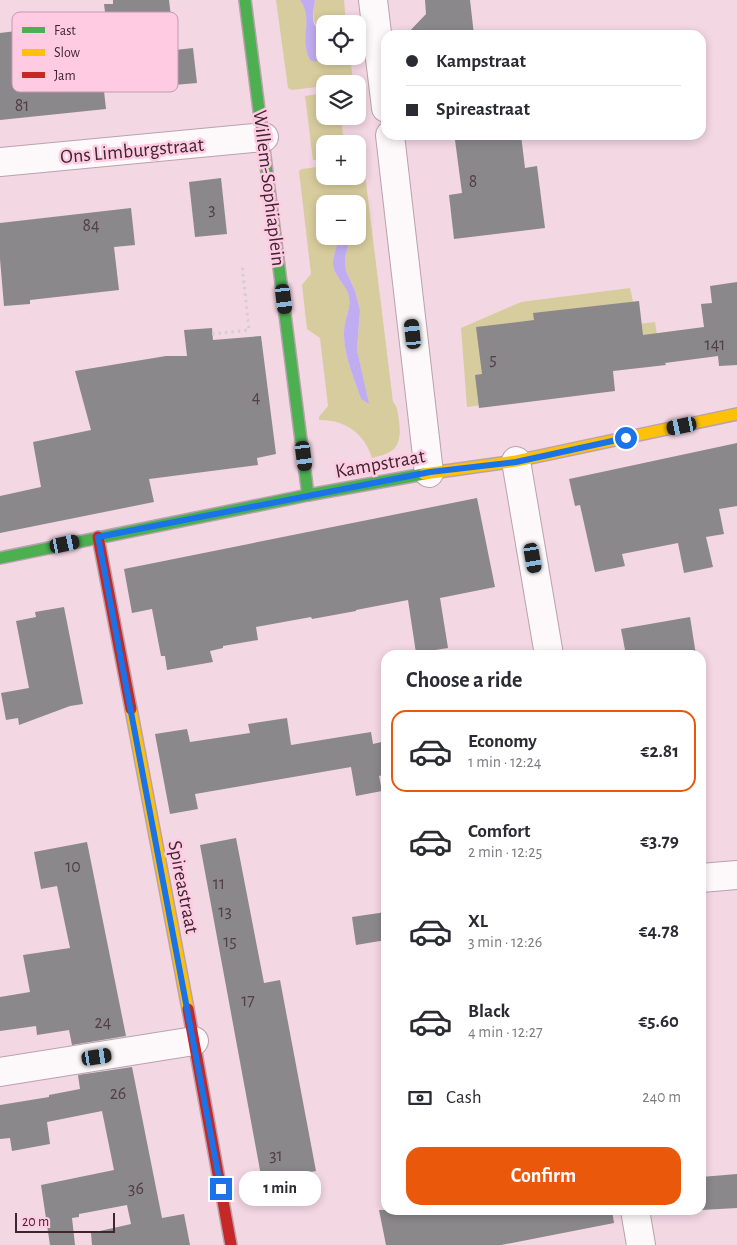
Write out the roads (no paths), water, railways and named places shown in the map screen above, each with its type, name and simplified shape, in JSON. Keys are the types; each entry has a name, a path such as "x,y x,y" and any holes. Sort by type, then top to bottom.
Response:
{"street":[{"name":"Willem-Sophiaplein","path":"245,0 264,137 308,495"},
{"path":"373,0 381,66"},
{"name":"Ons Limburgstraat","path":"0,162 264,137"},
{"path":"391,140 430,472"},
{"name":"Kampstraat","path":"0,558 430,472 516,462 737,414"},
{"path":"516,462 548,650"},
{"name":"Spireastraat","path":"98,537 231,1245"},
{"path":"706,878 737,875"},
{"path":"0,1072 194,1041"},
{"path":"636,1215 641,1245"}]}
